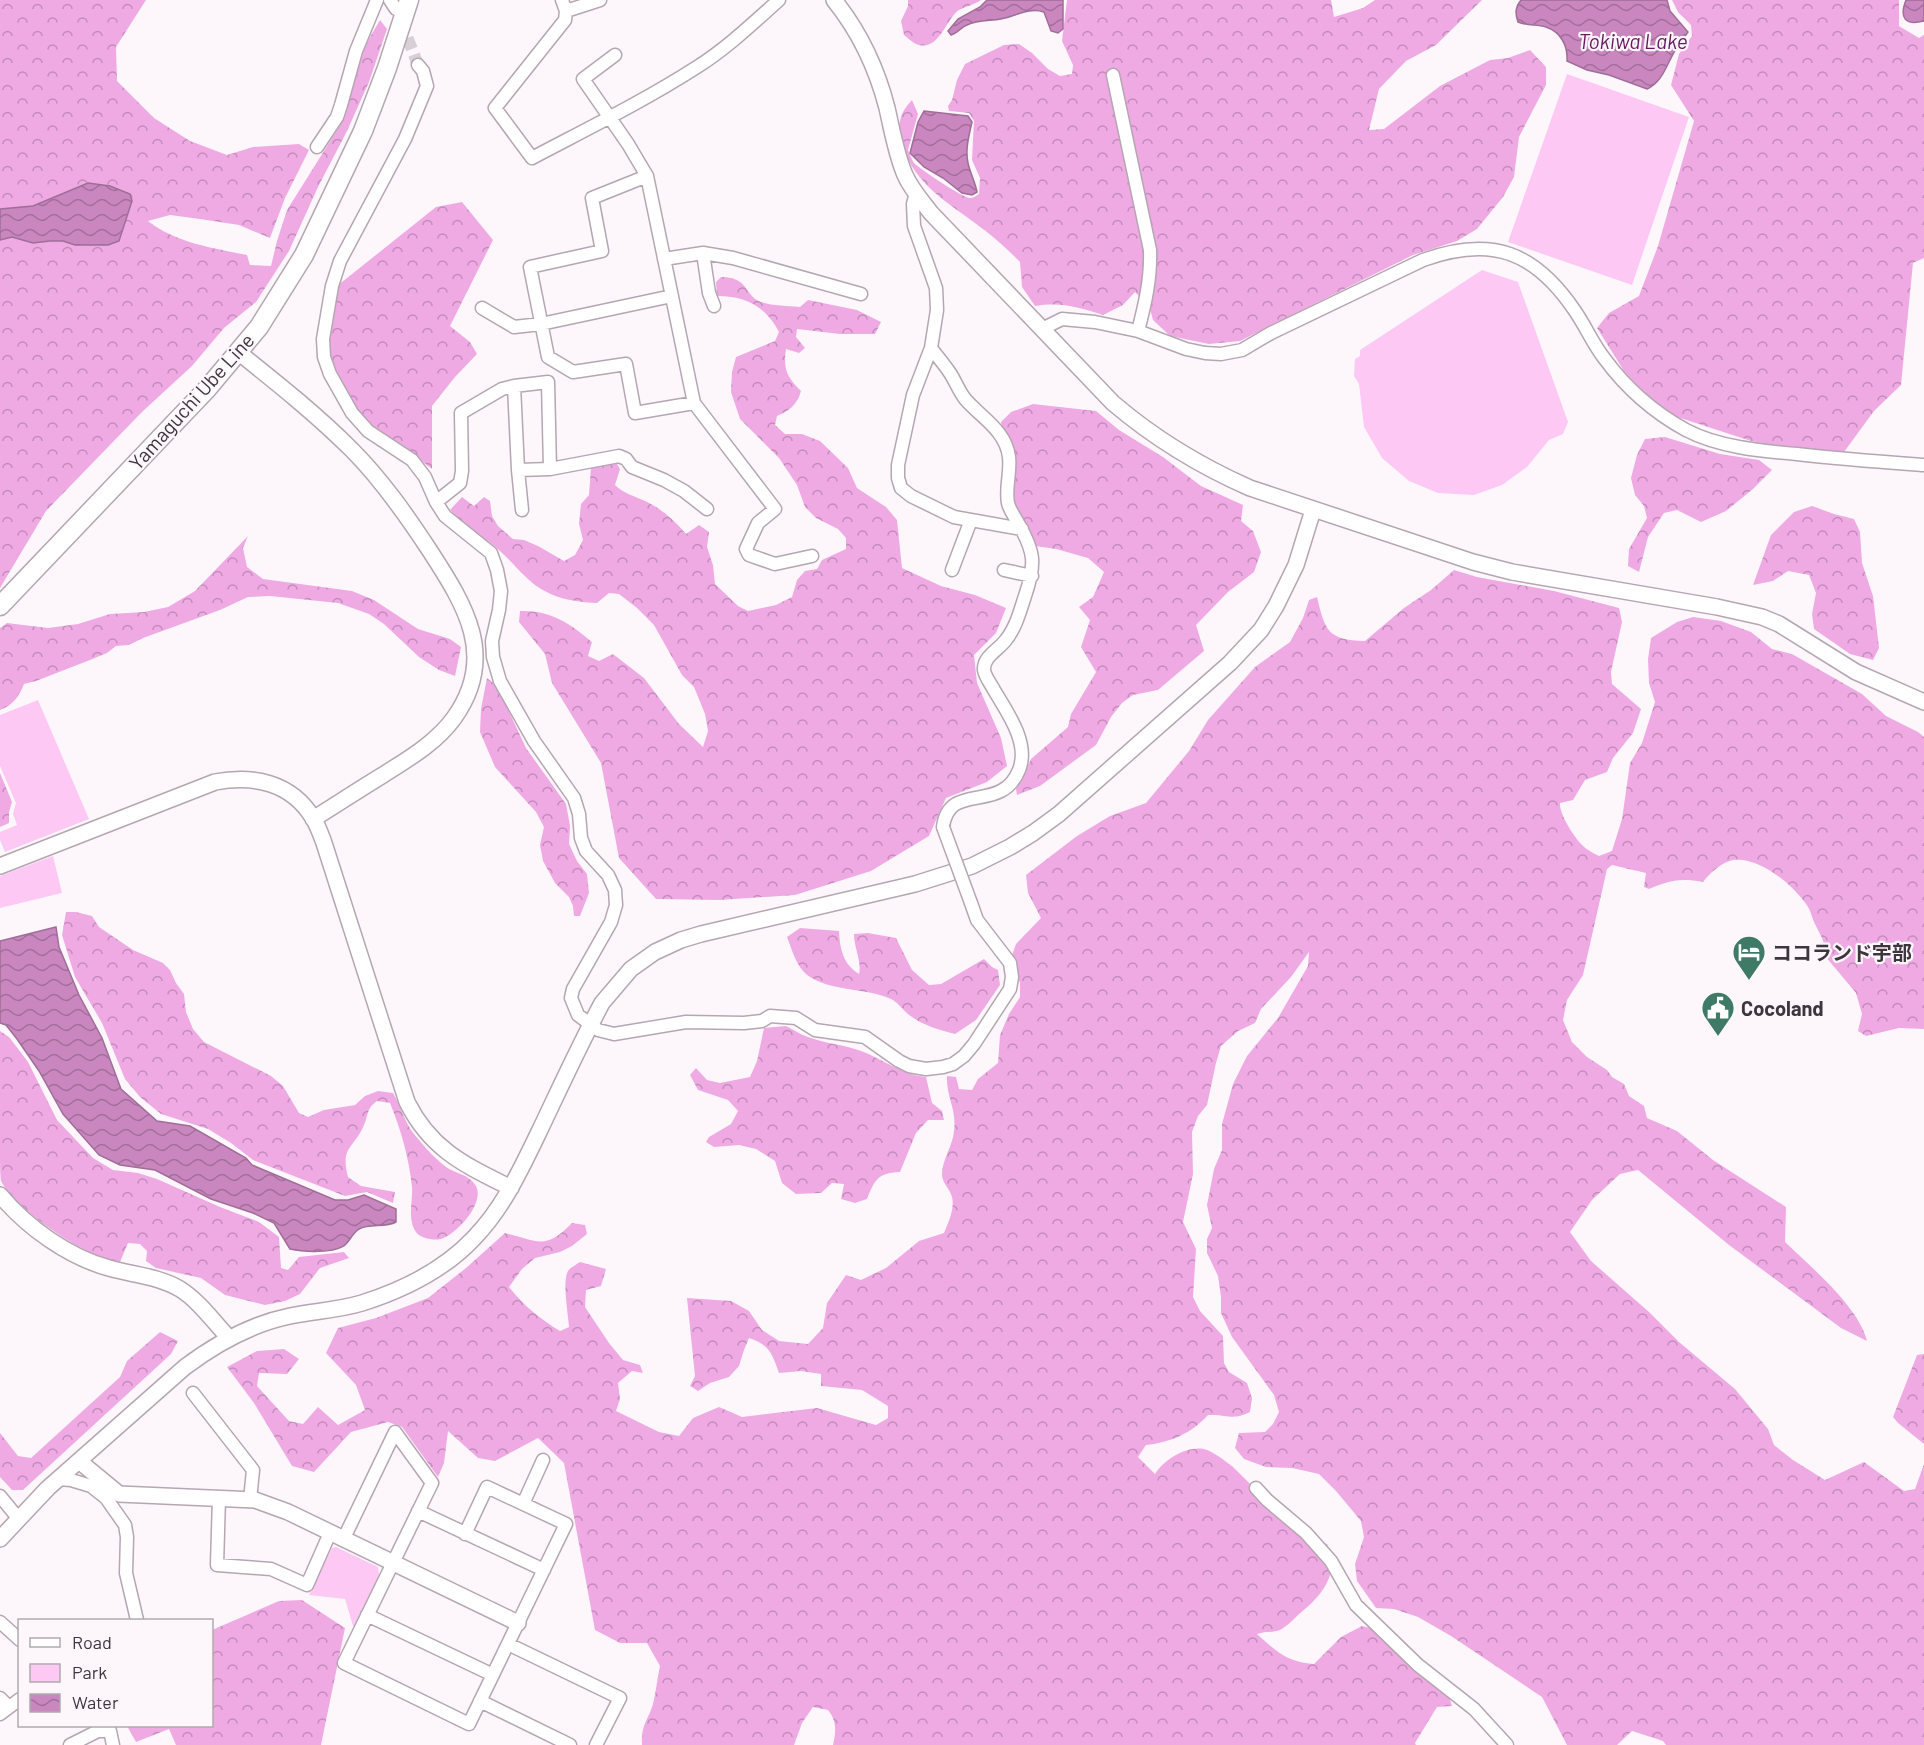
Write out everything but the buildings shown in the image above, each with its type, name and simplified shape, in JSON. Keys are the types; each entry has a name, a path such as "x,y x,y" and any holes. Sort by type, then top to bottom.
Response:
{"main road":[{"name":"Yamaguchi Ube Line","path":"0,606 207,389 259,327 304,255 363,131 391,57 398,3"}],"street":[{"path":"317,147 337,117 356,51 377,0"},
{"path":"600,0 564,6 566,20 495,108 532,159 698,67 735,39 778,0"},
{"path":"834,0 852,26 876,74 897,153 906,177 916,193 931,213 1113,403 1136,423 1219,474 1250,488 1473,562 1512,572 1717,607 1762,617 1779,624 1856,672 1924,702"},
{"path":"615,55 583,79 647,176 693,403 775,509 758,523 746,549 749,555 775,564 812,556"},
{"path":"418,65 423,71 427,86 405,139 340,261 332,286 323,339 324,357 335,384 352,413 368,431 412,460 425,477 445,516 491,553 498,570 501,591 500,610 492,641 493,657 500,681 534,741 574,798 579,814 581,838 586,851 608,875 615,890 616,905 611,922 573,989 571,998 578,1015 598,1030 614,1034 686,1022 744,1023 762,1021 770,1016 795,1018 815,1030 866,1037 899,1061 909,1066 926,1069 953,1064 964,1056 1010,989 1012,977 1010,963 977,920 943,827 944,817 959,801 1000,793 1011,783 1019,770 1022,757 1021,742 984,668 989,657 1014,628 1032,576 1033,555 1008,504 1009,456 998,430 966,399 931,348"},
{"path":"1113,75 1150,250 1149,292 1138,331"},
{"path":"647,176 592,198 602,251 530,267 541,324 548,357 573,372 626,364 635,413 693,403"},
{"path":"916,193 913,204 914,226 936,288 937,310 931,348 913,395 898,465 901,488 911,496 954,517 1022,529"},
{"path":"1042,329 1062,319 1095,322 1138,331 1186,349 1221,354 1242,350 1271,333 1423,260 1459,249 1496,249 1523,258 1544,275 1562,293 1603,357 1629,387 1653,410 1688,431 1755,450 1924,465"},
{"path":"664,259 703,253 733,258 861,294"},
{"path":"703,253 709,293 714,306"},
{"path":"482,308 514,327 541,324 672,296"},
{"path":"238,352 324,424 354,452 382,484 412,522 461,600 474,641 474,663 470,686 465,700 448,726 413,756 314,819"},
{"path":"436,502 460,483 462,471 461,413 502,389 548,382 550,469"},
{"path":"514,386 522,510"},
{"path":"518,470 550,469 619,456 626,459 632,467 684,491 706,509"},
{"path":"0,1539 58,1479 185,1367 228,1338 262,1324 290,1316 351,1306 382,1296 414,1283 449,1260 473,1240 511,1188 602,1004 631,969 655,952 701,934 915,885 972,866 1010,847 1059,814 1230,663 1253,639 1266,622 1285,588 1296,564 1313,510"},
{"path":"952,570 971,520"},
{"path":"1004,570 1032,576"},
{"path":"0,866 215,782 234,778 250,778 278,787 303,805 314,819 324,843 414,1116 423,1130 445,1151 473,1169 511,1188"},
{"path":"0,1195 33,1227 76,1256 103,1267 156,1279 178,1288 194,1300 228,1338"},
{"path":"193,1393 253,1470 250,1500"},
{"path":"219,1498 217,1565 271,1569 307,1585 337,1537 395,1432 432,1484 344,1663 469,1724 566,1524 487,1487 465,1534"},
{"path":"523,1504 543,1460"},
{"path":"79,1461 120,1494 250,1500 288,1512 518,1623"},
{"path":"58,1479 91,1486 106,1498 125,1525 128,1544 126,1573 137,1619"},
{"path":"1256,1488 1306,1533 1331,1561 1356,1605 1418,1665 1474,1709 1507,1745"},
{"path":"0,1496 18,1518"},
{"path":"418,1511 544,1570"},
{"path":"367,1615 493,1675"},
{"path":"0,1622 18,1638"},
{"path":"508,1644 620,1698 596,1745"},
{"path":"3,1706 18,1700"},
{"path":"480,1701 570,1745"},
{"path":"70,1745 98,1731 110,1731 113,1745"}],"green space":[{"path":"0,0 146,0 116,47 117,81 154,118 190,141 227,155 253,147 299,144 309,150 285,198 270,238 239,225 200,219 170,215 148,221 170,235 183,240 247,255 250,265 271,266 287,210 339,127 366,44 380,20 387,29 369,82 347,131 289,251 256,302 224,328 192,366 142,412 46,511 0,588"},
{"path":"908,0 981,0 959,10 936,40 924,46 916,44 904,35 901,21 908,6"},
{"path":"1067,0 1331,0 1334,17 1363,8 1375,0 1482,0 1436,45 1406,61 1379,89 1369,130 1384,129 1440,86 1490,60 1508,58 1530,50 1546,67 1546,85 1519,137 1514,177 1503,197 1477,229 1457,241 1413,255 1240,341 1209,344 1170,336 1153,320 1149,306 1135,292 1123,305 1103,315 1069,306 1035,306 1022,287 1020,262 997,240 927,185 916,173 908,159 902,143 900,125 904,110 912,100 918,114 908,150 914,163 966,197 971,198 979,194 980,178 972,160 974,121 969,113 949,111 948,106 952,100 957,80 965,64 1004,45 1019,44 1048,69 1060,76 1072,74 1073,65 1062,41"},
{"path":"1672,0 1899,0 1899,26 1919,38 1924,35 1924,258 1913,263 1901,385 1874,411 1844,452 1809,450 1751,441 1662,412 1624,371 1597,328 1609,313 1639,296 1658,246 1694,121 1671,85 1679,54 1692,36 1691,25 1678,12"},
{"path":"1567,74 1689,117 1632,285 1508,242"},
{"path":"462,202 493,240 450,326 470,342 477,354 432,406 432,469 404,448 373,431 356,413 339,384 328,350 337,286 436,207"},
{"path":"1482,270 1518,282 1568,422 1563,434 1549,440 1527,467 1502,485 1474,495 1438,493 1409,481 1382,458 1364,427 1359,384 1354,376 1355,359 1360,356 1360,350"},
{"path":"721,277 742,283 755,299 761,302 800,307 808,300 857,310 881,322 875,334 840,334 797,329 796,337 805,348 799,353 786,349 785,362 789,377 801,391 792,407 777,416 775,425 785,434 802,434 820,441 848,468 857,488 886,507 897,520 902,568 941,586 975,595 1006,608 996,633 974,655 977,683 1001,738 1007,766 987,782 946,798 929,836 871,871 795,895 719,900 656,899 619,858 601,763 552,683 545,654 519,622 520,611 550,615 576,629 592,642 588,656 599,661 613,654 644,678 679,724 703,747 708,731 705,714 694,687 682,675 654,625 619,594 609,593 597,603 569,600 551,594 535,585 499,550 450,510 462,497 474,506 484,497 490,501 492,516 498,526 513,539 524,540 538,546 564,561 575,555 583,540 579,524 581,504 589,495 591,467 616,462 620,469 615,485 618,488 657,508 686,534 699,525 709,532 707,547 713,565 715,584 738,606 748,611 776,605 792,597 797,580 805,571 817,569 822,560 846,549 846,538 838,529 816,518 805,507 797,485 779,458 740,419 731,392 732,372 736,357 775,341 779,332 767,315 754,304 737,298 717,296 716,282"},
{"path":"1033,404 1096,411 1119,430 1163,457 1201,486 1243,505 1241,521 1253,531 1261,552 1254,572 1228,592 1196,625 1204,651 1158,690 1133,695 1122,703 1111,717 1096,745 1040,786 1017,795 1016,789 1031,759 1068,727 1071,714 1096,672 1081,647 1090,620 1079,607 1093,597 1104,572 1088,558 1035,546 1011,507 1012,487 1001,422 1011,412"},
{"path":"1665,437 1720,454 1759,460 1772,470 1726,511 1701,522 1677,510 1664,513 1648,537 1639,572 1628,566 1629,549 1647,518 1644,506 1635,495 1631,478 1637,455 1645,439"},
{"path":"1812,506 1854,519 1860,532 1862,563 1873,596 1879,648 1873,660 1850,654 1814,629 1812,614 1816,593 1809,575 1788,571 1773,581 1753,585 1771,535 1794,512"},
{"path":"248,536 243,548 247,567 263,579 352,591 374,600 418,629 450,639 461,647 455,676 439,670 419,657 384,624 369,614 338,603 270,596 248,597 129,645 116,646 107,653 24,684 15,700 0,710 0,628 7,623 48,628 78,624 110,614 144,612 168,607 195,591"},
{"path":"1454,570 1477,577 1554,591 1619,608 1622,622 1611,672 1612,684 1641,709 1633,733 1613,758 1607,772 1585,780 1573,800 1560,803 1564,819 1575,837 1582,845 1599,856 1612,851 1622,819 1630,763 1642,743 1655,702 1649,683 1648,659 1651,638 1677,622 1693,617 1721,621 1751,632 1772,649 1792,654 1862,694 1886,716 1924,737 1924,1029 1899,1028 1866,1036 1858,1031 1862,1014 1856,993 1825,956 1823,940 1808,906 1774,873 1743,860 1725,863 1703,882 1676,881 1649,889 1644,887 1646,873 1612,865 1607,869 1583,975 1567,1000 1563,1020 1572,1042 1587,1057 1624,1084 1629,1096 1644,1106 1647,1118 1677,1131 1713,1160 1786,1207 1785,1242 1844,1301 1862,1328 1867,1341 1841,1328 1729,1245 1638,1170 1620,1174 1592,1200 1570,1232 1591,1261 1679,1342 1735,1389 1768,1429 1774,1445 1793,1460 1825,1480 1864,1462 1904,1491 1915,1489 1924,1464 1924,1745 1666,1745 1663,1741 1632,1731 1617,1745 1567,1745 1542,1697 1451,1636 1418,1617 1394,1609 1376,1608 1357,1581 1355,1564 1364,1537 1361,1521 1319,1474 1292,1468 1266,1467 1244,1459 1235,1448 1239,1433 1265,1432 1273,1424 1279,1412 1274,1395 1232,1337 1221,1313 1218,1276 1207,1253 1207,1239 1212,1228 1207,1205 1214,1169 1222,1150 1222,1124 1233,1084 1247,1056 1278,1018 1308,966 1309,952 1291,977 1261,1009 1255,1023 1238,1031 1221,1046 1207,1105 1198,1116 1192,1132 1193,1174 1183,1222 1196,1249 1193,1297 1200,1311 1223,1336 1224,1363 1229,1372 1247,1383 1252,1398 1250,1412 1234,1417 1208,1415 1195,1427 1180,1436 1146,1445 1138,1457 1155,1474 1176,1455 1190,1450 1208,1450 1233,1467 1306,1539 1327,1544 1332,1565 1321,1593 1282,1629 1257,1634 1283,1655 1297,1661 1314,1664 1341,1637 1362,1626 1374,1629 1389,1646 1449,1696 1452,1706 1437,1707 1415,1743 1416,1745 833,1745 835,1727 831,1714 828,1710 813,1707 802,1723 794,1745 642,1745 645,1723 653,1704 660,1666 647,1643 620,1643 595,1630 564,1463 538,1438 495,1461 478,1458 448,1431 444,1463 438,1477 402,1427 388,1422 351,1432 314,1472 292,1466 254,1403 227,1367 257,1351 284,1349 299,1359 287,1374 259,1373 257,1386 289,1421 303,1424 318,1407 338,1425 365,1410 356,1385 326,1353 338,1328 376,1318 428,1298 505,1233 534,1241 548,1241 572,1223 585,1225 587,1234 560,1252 535,1258 522,1269 509,1287 532,1311 560,1331 569,1327 565,1289 568,1271 580,1262 606,1269 601,1286 586,1290 585,1307 623,1360 640,1365 643,1373 632,1371 618,1383 620,1399 616,1411 659,1432 679,1436 693,1418 719,1407 742,1417 817,1408 876,1425 888,1418 888,1406 862,1390 821,1386 821,1374 801,1371 779,1373 766,1347 749,1338 739,1366 729,1377 710,1383 698,1391 690,1386 695,1376 687,1298 731,1301 749,1311 762,1330 779,1341 808,1344 823,1328 827,1303 846,1275 861,1280 886,1268 919,1241 944,1233 951,1216 953,1202 943,1179 942,1170 953,1137 955,1123 947,1076 956,1077 959,1089 972,1090 978,1079 998,1063 1000,1035 1009,1014 1020,997 1020,983 1011,958 1016,944 1041,918 1028,893 1026,875 1077,836 1110,816 1146,803 1189,751 1208,720 1255,667 1290,642 1303,618 1309,600 1317,597 1326,626 1336,636 1365,641"},
{"path":"487,678 497,686 526,748 566,804 570,826 569,844 577,861 587,874 589,893 580,916 574,916 569,897 555,883 543,861 540,845 544,827 536,812 495,767 480,732 481,709"},
{"path":"38,700 89,819 5,852 0,840 0,832 17,825 13,814 16,803 0,766 0,715"},
{"path":"0,773 12,802 9,823 0,827"},
{"path":"53,856 62,893 0,908 0,876"},
{"path":"66,912 92,916 99,927 133,950 163,963 170,970 184,994 186,1012 193,1029 204,1042 271,1076 283,1086 299,1113 308,1117 324,1110 355,1105 365,1096 378,1091 393,1093 411,1130 423,1145 446,1167 466,1177 476,1186 477,1201 468,1217 454,1231 441,1239 434,1240 420,1236 416,1232 411,1216 412,1187 409,1165 390,1103 377,1101 371,1107 360,1133 349,1148 346,1167 348,1177 361,1186 395,1192 393,1203 367,1192 345,1196 253,1160 208,1129 161,1114 140,1097 125,1079 102,1023 75,977 62,935"},
{"path":"800,928 839,931 843,955 849,966 859,974 854,934 868,933 896,938 912,970 929,985 941,984 984,959 998,970 1000,985 976,1020 955,1034 944,1031 917,1020 897,1003 881,995 833,986 811,978 798,963 787,937"},
{"path":"786,1026 808,1037 861,1051 900,1070 926,1077 932,1103 942,1111 944,1120 928,1120 916,1133 900,1172 886,1174 878,1179 867,1199 855,1203 841,1199 844,1184 832,1183 821,1193 796,1194 782,1183 775,1161 756,1149 739,1145 714,1147 706,1142 709,1137 731,1124 738,1111 728,1100 698,1090 690,1075 696,1068 707,1080 720,1083 750,1077 757,1061 764,1028"},
{"path":"0,1031 9,1037 28,1062 57,1120 93,1158 113,1170 138,1173 157,1179 259,1222 279,1237 281,1268 288,1270 299,1257 344,1252 349,1258 320,1268 300,1294 285,1301 265,1305 225,1295 201,1278 156,1268 146,1261 147,1251 140,1244 128,1243 120,1262 107,1259 72,1243 21,1205 1,1181"},
{"path":"160,1332 178,1341 171,1354 23,1490 12,1490 0,1477 0,1433 18,1456 31,1458 120,1377 127,1361"},
{"path":"1924,1354 1924,1444 1893,1417 1917,1355"},
{"path":"336,1547 378,1567 379,1575 356,1626 353,1626 345,1599 309,1595 332,1548"},
{"path":"302,1600 345,1628 321,1745 176,1745 169,1729 136,1742 128,1727 213,1727 213,1630 279,1601"}],"water":[{"path":"987,0 1063,0 1063,29 1058,33 1051,31 1044,12 1033,11 971,23 951,35 948,31 958,19 980,7"},
{"name":"Tokiwa Lake","path":"1521,0 1667,0 1670,11 1688,32 1661,77 1647,89 1609,75 1587,70 1567,61 1565,45 1556,32 1546,27 1518,22 1516,10"},
{"path":"1906,0 1924,0 1924,21 1912,22 1905,19 1903,12"},
{"path":"924,111 968,116 972,122 967,158 977,192 972,195 962,193 924,167 910,153 918,122"},
{"path":"88,183 110,186 130,194 132,201 119,241 108,245 75,245 63,241 33,243 12,237 0,240 0,209 33,206"},
{"path":"56,927 59,947 79,995 102,1038 121,1089 157,1121 190,1126 246,1158 252,1165 335,1200 348,1200 364,1195 396,1209 396,1222 359,1229 346,1244 335,1249 311,1251 290,1249 274,1223 253,1213 211,1199 155,1170 120,1165 99,1155 63,1114 39,1071 17,1039 6,1025 0,1023 0,941"}],"tunnel":[{"path":"401,21 418,65"}],"place":[{"name":"ココランド宇部","path":"1749,981"},
{"name":"Cocoland","path":"1718,1037"}]}
